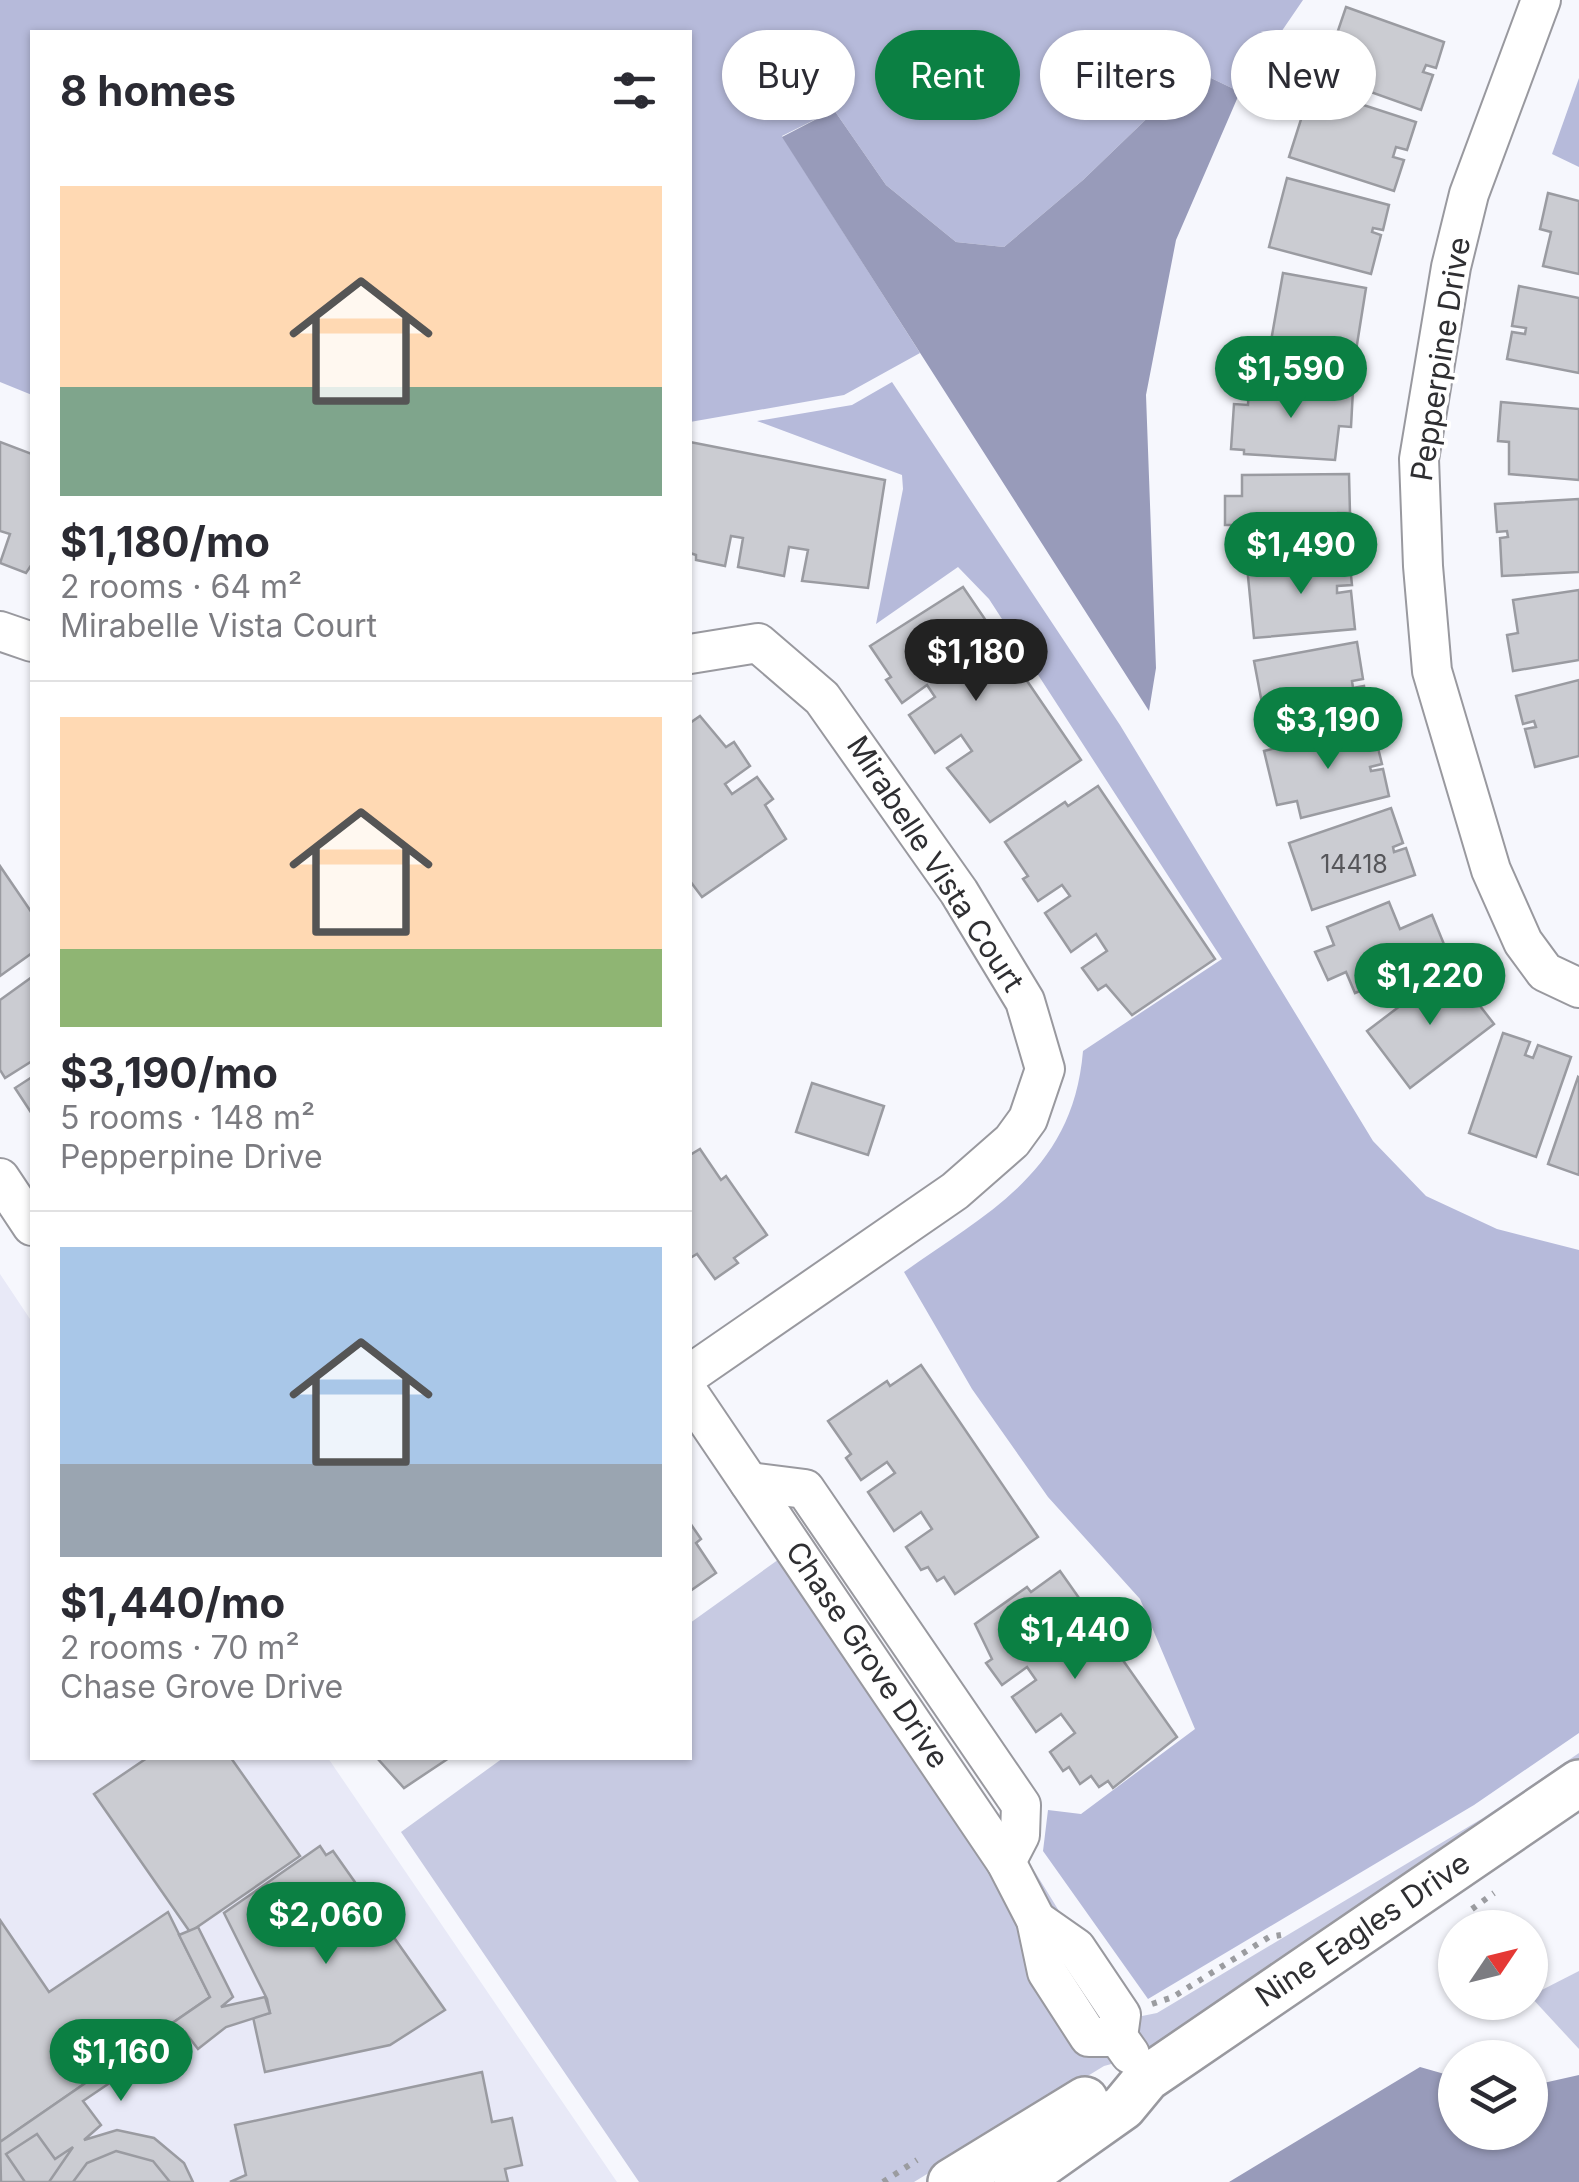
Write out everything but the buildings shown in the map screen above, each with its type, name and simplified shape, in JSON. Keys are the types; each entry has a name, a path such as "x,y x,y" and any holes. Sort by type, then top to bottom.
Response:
{"street":[{"name":"Pepperpine Drive","path":"1541,0 1469,194 1451,267 1420,459 1423,566 1432,671 1460,776 1492,870 1523,942 1545,972 1579,988"},
{"path":"0,631 30,641"},
{"name":"Mirabelle Vista Court","path":"692,654 758,644 822,698 959,892 1026,1001 1044,1069 1028,1119 1012,1142 955,1192 692,1373"},
{"path":"0,1178 30,1223"},
{"path":"692,1398 749,1482 805,1489 1022,1804 1020,1835 1006,1862 1036,1920 1046,1972 1090,2036 1118,2037 1146,2078"},
{"name":"Nine Eagles Drive","path":"1017,2182 1123,2107 1146,2078 1579,1783"},
{"name":"Nine Eagles Drive","path":"951,2182 1114,2082 1146,2078"}],"shaded area":[{"path":"0,0 1303,0 1282,30 1231,30 1231,88 1211,78 1211,30 1040,30 1040,120 1145,120 1004,247 956,242 886,185 841,120 855,120 855,30 722,30 722,120 814,120 782,136 920,353 844,395 692,422 692,30 30,30 30,394 0,382"},
{"path":"1211,78 1231,88 1231,113 1176,240 1146,395 1156,668 1149,711 782,137 815,120 841,120 886,185 956,242 1004,247 1145,120 1211,120"},
{"path":"1579,78 1579,167 1552,154"},
{"path":"892,382 1120,725 1373,1141 1426,1196 1497,1229 1579,1250 1579,1733 1474,1805 1148,1999 1043,1851 1048,1810 1081,1814 1195,1729 1140,1599 1048,1497 972,1389 904,1272 997,1206 1045,1157 1063,1127 1076,1092 1083,1051 1222,959 989,599 958,567 876,624 903,489 902,475 757,421 852,405"},
{"path":"0,1274 30,1319 30,1760 329,1760 617,2182 0,2182"},
{"path":"789,1552 995,1883 1027,1859 1059,1911 1142,2016 1157,2013 1483,1818 1579,1753 1579,1760 1148,2054 1104,2066 914,2182 639,2182 401,1832 500,1760 692,1760 692,1622"},
{"path":"1579,1971 1579,2049 1548,2015 1548,1987"},
{"path":"1420,2067 1438,2072 1438,2150 1548,2150 1548,2082 1579,2075 1579,2182 1229,2182"}]}
